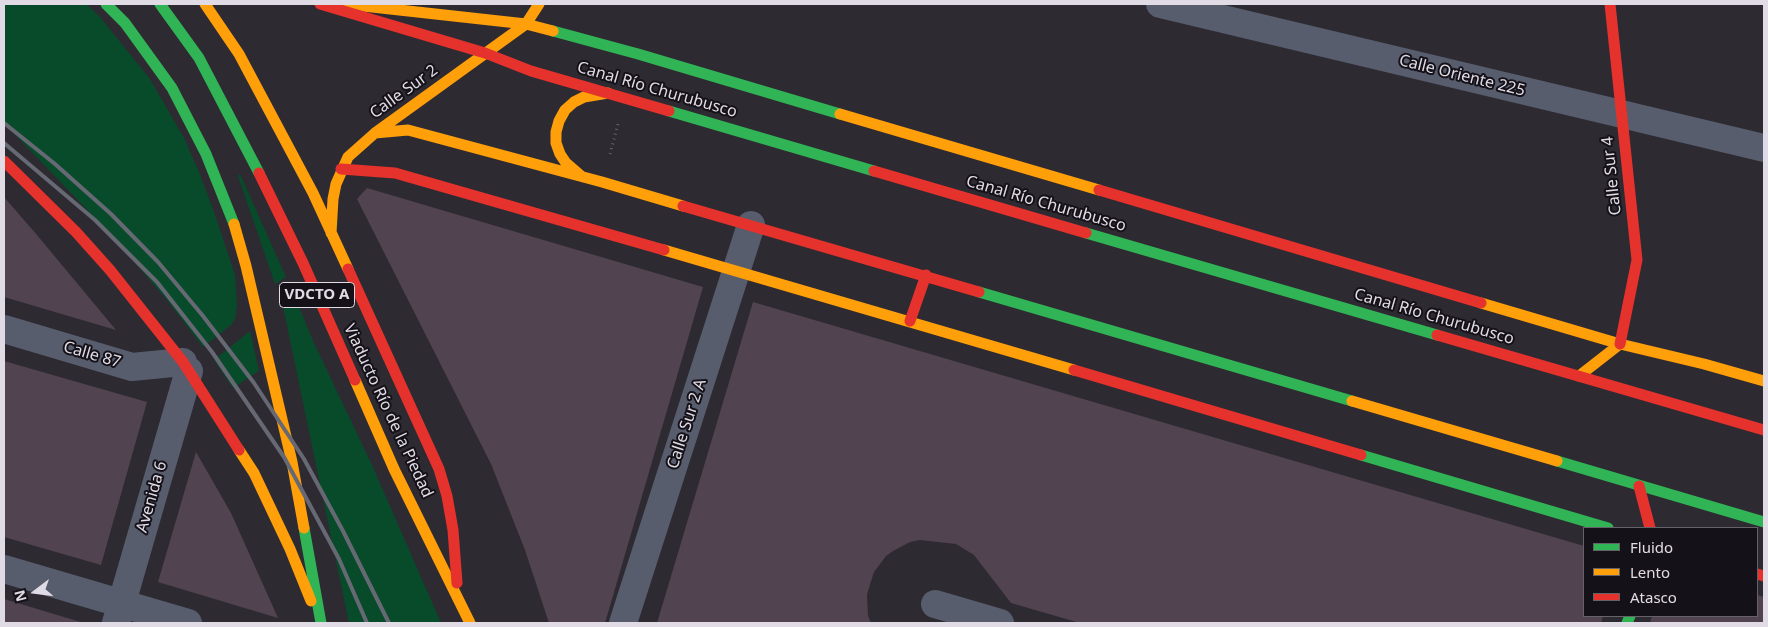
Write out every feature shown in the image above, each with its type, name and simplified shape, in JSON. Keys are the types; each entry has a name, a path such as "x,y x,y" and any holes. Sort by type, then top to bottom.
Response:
{"main road":[{"path":"106,4 125,22 172,88 206,154 235,227 292,462 320,623"},
{"name":"Viaducto Río de la Piedad","path":"160,4 199,58 244,143 303,264 394,469 470,623"},
{"path":"205,4 239,54 313,193 439,469 447,496 453,530 458,596"},
{"name":"Canal Río Churubusco","path":"320,4 486,53 531,71 1764,430"},
{"name":"Canal Río Churubusco","path":"341,4 526,24 648,57 1620,344 1704,364 1764,381"},
{"name":"Calle Sur 2","path":"331,233 333,199 342,169 348,157 360,144 526,24 539,4"},
{"name":"Calle Sur 4","path":"1610,4 1638,260 1620,344"},
{"path":"580,176 566,163 560,154 556,143 559,121 565,110 574,102 584,97 608,93"},
{"path":"375,133 408,130 602,182 926,275 1764,522"},
{"path":"4,161 76,232 110,270 186,366 254,473 290,549 320,623"},
{"path":"342,169 395,173 910,321 1605,527"},
{"path":"910,321 926,275"},
{"path":"1578,376 1620,344"},
{"path":"1639,486 1650,527"}],"street":[{"name":"Calle Oriente 225","path":"1160,4 1764,148"},
{"name":"Calle Sur 2 A","path":"622,623 751,225"},
{"name":"Calle 87","path":"4,329 132,367 186,366"},
{"name":"Avenida 6","path":"118,613 186,366"},
{"path":"4,569 118,613 188,623"},
{"path":"935,604 1000,623"}],"path":[{"path":"602,182 626,98"}],"green space":[{"path":"4,4 86,4 100,17 150,79 184,138 199,172 235,275 237,305 235,319 231,325 203,347 167,300 114,238 4,123"},
{"path":"240,174 286,277 275,284 238,176"},
{"path":"293,293 314,343 372,465 441,623 349,623 282,302"},
{"path":"250,331 259,371 233,388 214,360"}],"building":[{"path":"367,188 703,287 605,623 549,623 525,550 491,464 357,199"},
{"path":"4,197 37,235 116,330 4,297"},
{"path":"753,302 1583,546 1583,617 1603,617 1601,623 1080,623 1011,603 974,555 956,544 920,540 910,542 893,551 886,556 874,572 867,595 868,616 871,623 657,623"},
{"path":"4,361 147,402 101,565 4,537"},
{"path":"196,452 231,513 278,618 158,582"},
{"path":"1758,595 1764,597 1764,623 1650,623 1652,617 1758,617"},
{"path":"4,599 84,623 4,623"}],"railway":[{"path":"4,123 55,164 111,214 158,262 203,316 254,383 304,459 389,623"},
{"path":"4,143 95,220 157,282 212,352 284,457 339,559 367,623"}],"traffic: fast":[{"path":"106,4 125,23 172,88 206,154 234,224"},
{"path":"160,4 199,58 259,173"},
{"path":"553,31 638,54 840,114"},
{"path":"669,111 874,171"},
{"path":"1086,233 1437,335"},
{"path":"979,292 1352,401"},
{"path":"1361,455 1605,527"},
{"path":"1557,461 1764,522"},
{"path":"304,528 321,623"},
{"path":"1627,623 1630,617"}],"traffic: slow":[{"path":"205,4 239,54 313,193 348,269"},
{"path":"345,4 526,24 553,31"},
{"path":"375,133 526,24 539,4"},
{"path":"581,176 566,163 560,154 556,143 559,121 565,110 574,102 584,97 608,93"},
{"path":"840,114 1099,190"},
{"path":"331,233 336,184 348,157 375,133 408,130 602,182 683,206"},
{"path":"234,224 246,266 292,462 304,528"},
{"path":"664,250 1074,370"},
{"path":"1481,303 1620,344 1704,364 1764,381"},
{"path":"1579,376 1620,344"},
{"path":"355,380 394,469 470,623"},
{"path":"1352,401 1557,461"},
{"path":"239,450 254,473 290,549 311,601"}],"traffic: jam":[{"path":"320,4 485,53 531,71 669,111"},
{"path":"1610,4 1637,260 1620,344"},
{"path":"4,161 76,232 110,270 183,362 239,450"},
{"path":"341,169 395,173 664,250"},
{"path":"874,171 1086,233"},
{"path":"259,173 303,263 355,380"},
{"path":"1099,190 1481,303"},
{"path":"683,206 979,292"},
{"path":"348,269 439,469 447,496 453,530 457,583"},
{"path":"910,321 926,275"},
{"path":"1437,335 1764,430"},
{"path":"1074,370 1361,455"},
{"path":"1639,486 1650,527"},
{"path":"1758,574 1764,576"}]}
